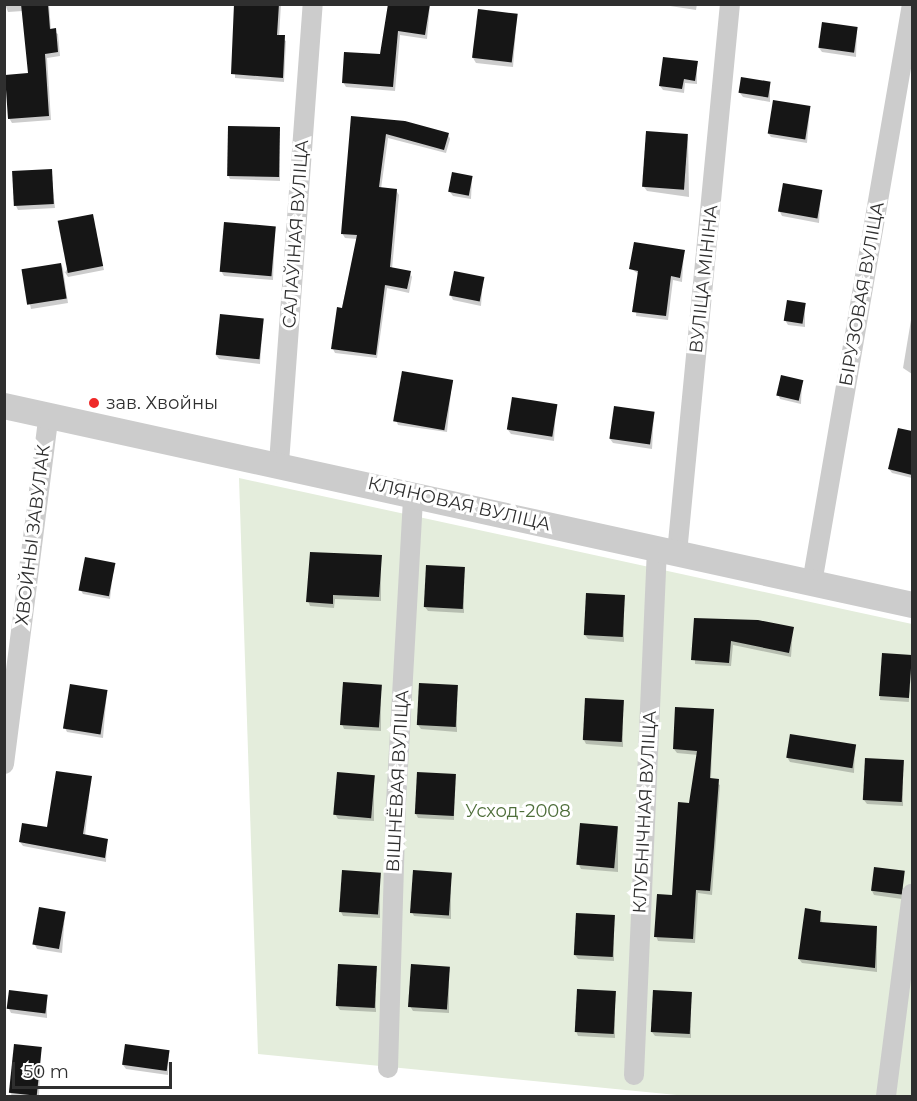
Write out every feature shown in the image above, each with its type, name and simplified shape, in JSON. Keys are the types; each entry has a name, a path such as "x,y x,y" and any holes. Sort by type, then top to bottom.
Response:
{"street":[{"name":"САЛАЎІНАЯ ВУЛІЦА","path":"279,463 313,4"},
{"name":"ВУЛІЦА МІНІНА","path":"667,551 730,4"},
{"name":"БІРУЗОВАЯ ВУЛІЦА","path":"812,583 912,4"},
{"name":"КЛЯНОВАЯ ВУЛІЦА","path":"4,406 279,463 413,495 912,605"},
{"name":"ХВОЙНЫ ЗАВУЛАК","path":"4,764 49,414"},
{"name":"ВІШНЁВАЯ ВУЛІЦА","path":"388,1068 396,803 413,495"},
{"name":"КЛУБНІЧНАЯ ВУЛІЦА","path":"634,1075 667,551"},
{"path":"886,1096 912,894"}],"green space":[{"name":"Усход-2008","path":"239,478 912,624 912,1096 687,1096 258,1054"}],"building":[{"path":"21,4 48,4 50,29 56,28 58,52 45,54 49,116 8,119 5,75 28,73"},
{"path":"234,4 279,4 277,35 285,35 283,78 231,74"},
{"path":"388,4 430,4 425,35 398,31 393,87 342,83 344,52 380,54"},
{"path":"478,9 518,14 512,63 472,58"},
{"path":"822,22 858,27 854,53 818,48"},
{"path":"663,57 698,61 695,81 684,79 682,89 659,86"},
{"path":"741,77 771,82 768,97 738,93"},
{"path":"773,100 811,106 805,140 768,134"},
{"path":"351,116 405,121 449,133 444,150 386,134 379,187 397,189 390,267 411,271 407,289 385,285 376,355 331,349 337,307 342,308 357,235 341,234"},
{"path":"228,126 280,127 279,177 227,176"},
{"path":"646,131 688,134 684,190 642,187"},
{"path":"52,169 54,204 14,206 12,171"},
{"path":"452,172 473,176 469,196 448,192"},
{"path":"783,183 822,190 817,219 778,212"},
{"path":"93,214 103,266 68,273 58,221"},
{"path":"224,222 276,227 271,276 220,272"},
{"path":"634,242 685,250 680,278 671,276 666,316 632,312 638,271 629,269"},
{"path":"61,263 67,299 27,305 21,269"},
{"path":"454,271 484,277 480,301 449,296"},
{"path":"787,300 806,303 802,324 784,321"},
{"path":"220,314 264,319 259,359 216,355"},
{"path":"402,371 453,380 444,430 393,421"},
{"path":"781,375 803,380 799,401 776,395"},
{"path":"512,397 557,404 552,437 507,430"},
{"path":"614,406 655,412 650,444 609,439"},
{"path":"898,428 912,431 912,475 888,469"},
{"path":"310,552 382,555 379,597 333,595 333,604 306,602"},
{"path":"85,557 115,563 109,596 79,590"},
{"path":"426,565 465,567 463,609 424,607"},
{"path":"586,593 625,595 623,637 584,635"},
{"path":"694,618 758,620 794,627 789,653 731,641 729,663 691,660"},
{"path":"882,653 912,655 909,698 879,696"},
{"path":"343,682 382,685 379,728 340,725"},
{"path":"419,683 458,685 456,727 417,725"},
{"path":"70,684 108,690 100,734 63,728"},
{"path":"585,698 624,700 622,742 583,740"},
{"path":"675,707 714,709 710,778 719,779 710,891 696,890 693,939 654,937 657,894 672,895 678,802 689,803 697,751 673,749"},
{"path":"790,734 856,744 852,768 786,758"},
{"path":"865,758 904,760 902,802 863,800"},
{"path":"56,771 92,776 83,834 108,839 105,858 19,842 22,823 47,827"},
{"path":"337,772 375,775 371,818 333,815"},
{"path":"417,772 456,774 454,816 415,814"},
{"path":"580,823 618,826 614,868 576,865"},
{"path":"874,867 905,871 902,895 871,891"},
{"path":"342,870 381,873 378,915 339,912"},
{"path":"413,870 452,873 449,916 410,913"},
{"path":"39,907 66,912 59,949 32,944"},
{"path":"805,908 821,911 820,922 877,926 875,968 798,959"},
{"path":"576,913 615,915 613,957 574,955"},
{"path":"338,964 377,966 375,1008 336,1006"},
{"path":"411,964 450,967 447,1010 408,1007"},
{"path":"577,989 616,991 614,1034 575,1032"},
{"path":"9,990 48,995 45,1014 7,1009"},
{"path":"653,990 692,992 690,1034 651,1032"},
{"path":"14,1044 42,1047 37,1096 9,1093"},
{"path":"125,1044 170,1050 167,1071 122,1065"}],"place":[{"name":"зав. Хвойны","path":"94,403"}]}
